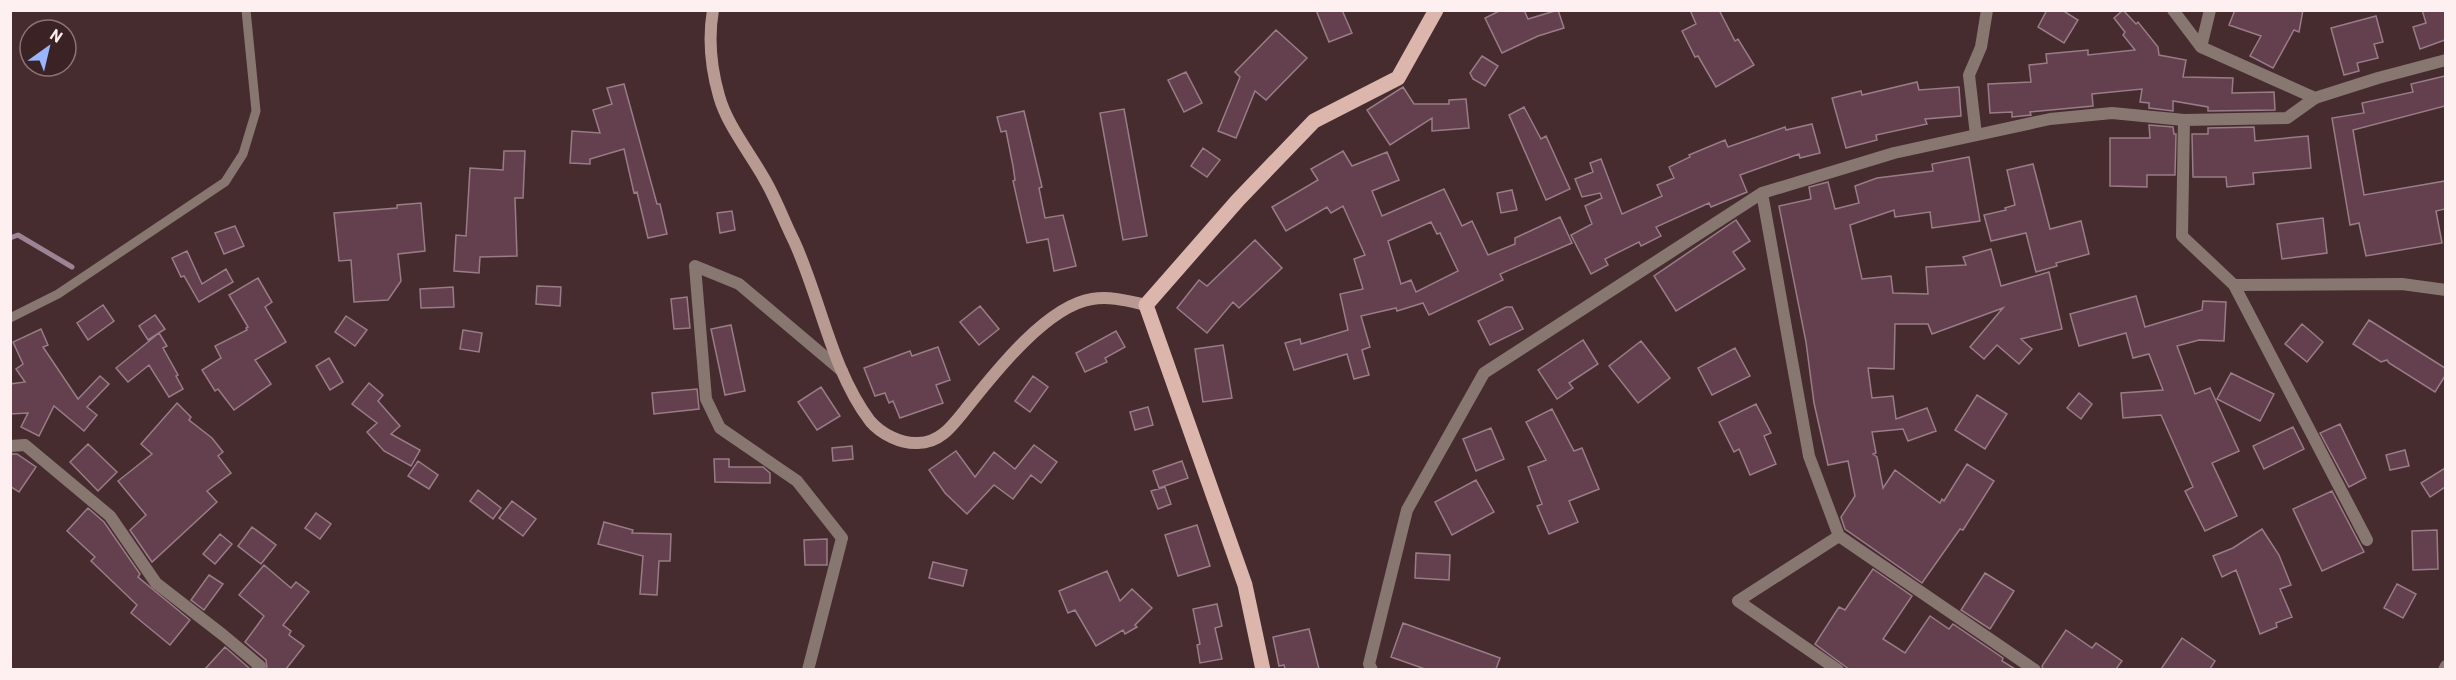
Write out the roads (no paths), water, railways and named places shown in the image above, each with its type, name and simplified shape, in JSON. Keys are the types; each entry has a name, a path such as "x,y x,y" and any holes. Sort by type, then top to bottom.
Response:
{"main road":[{"path":"713,10 710,30 711,57 719,98 766,181 795,245 842,371 856,399 880,431 894,438 919,443 943,435 1009,357 1054,315 1074,303 1093,298 1116,298 1146,305"},
{"path":"1146,305 1238,200 1314,121 1398,78 1436,10"},
{"path":"1146,305 1245,585 1263,669"}],"street":[{"path":"1976,135 1970,75 1982,46 1987,10"},
{"path":"2173,10 2201,47 2315,98"},
{"path":"2201,47 2210,10"},
{"path":"1372,669 1369,664 1407,510 1484,373 1762,193 1894,153 2050,119 2112,113 2184,120 2287,118 2315,98 2445,60"},
{"path":"2184,120 2182,236 2234,285 2367,540"},
{"path":"1762,193 1809,456 1839,536 2035,669"},
{"path":"808,669 842,538 797,481 720,428 706,399 695,266 739,284 842,371"},
{"path":"2234,285 2402,284 2445,290"},
{"path":"10,446 25,445 111,516 156,584 223,634 260,666 257,669"},
{"path":"1838,669 1738,601 1839,536"}],"lane":[{"path":"10,318 58,294 225,182 243,154 256,111 246,10"}],"waterway":[{"path":"10,238 18,235 72,267"}]}
